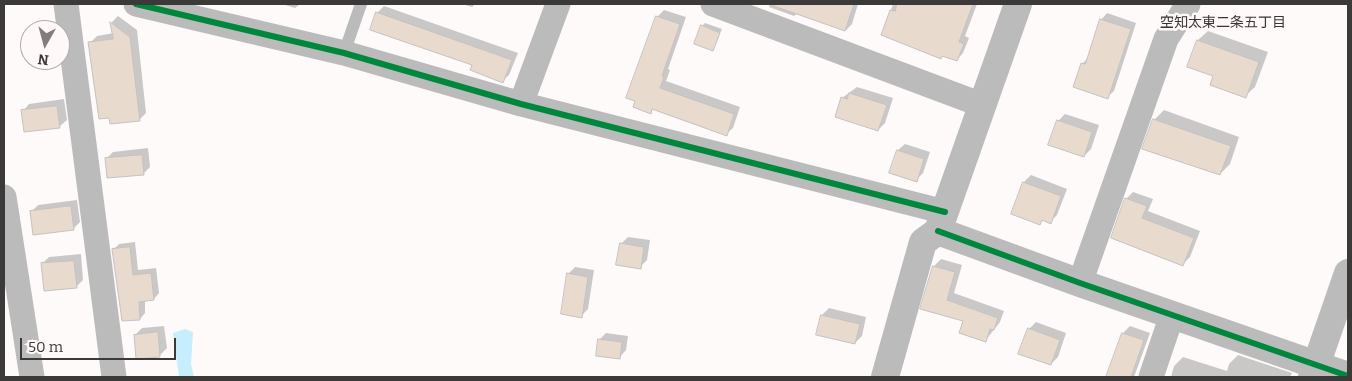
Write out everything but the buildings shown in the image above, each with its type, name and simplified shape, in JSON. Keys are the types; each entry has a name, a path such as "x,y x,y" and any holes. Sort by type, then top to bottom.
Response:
{"street":[{"path":"66,4 114,377"},
{"path":"136,4 344,53 942,221 1080,283 1314,371 1348,376"},
{"path":"521,104 558,4"},
{"path":"713,4 982,105"},
{"path":"885,377 923,242 942,221 1018,4"},
{"path":"1080,283 1166,39 1188,4"},
{"path":"4,196 32,377"},
{"path":"1314,371 1348,273"},
{"path":"1151,377 1172,316"}],"lane":[{"path":"344,53 360,4"}],"water":[{"path":"185,329 193,332 191,364 194,377 179,377 173,333"}],"cycle path":[{"path":"136,4 344,53 521,104 945,212"},
{"path":"938,231 1080,283 1348,376"}],"district":[{"name":"空知太東二条五丁目","path":"1223,23"}]}
